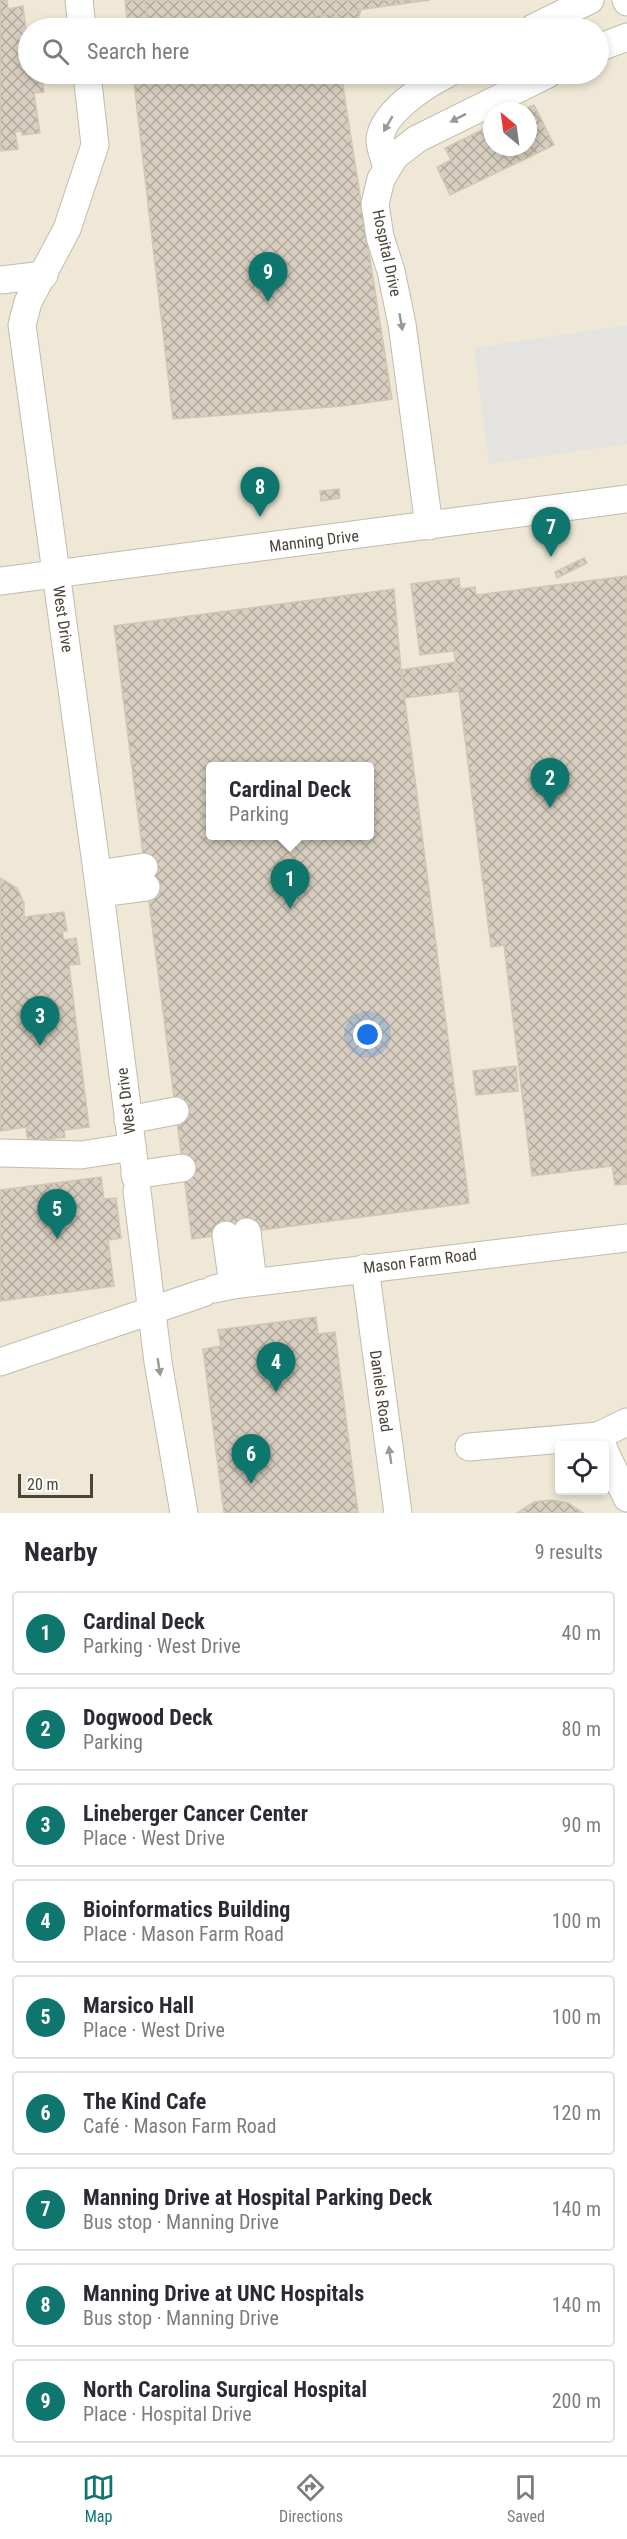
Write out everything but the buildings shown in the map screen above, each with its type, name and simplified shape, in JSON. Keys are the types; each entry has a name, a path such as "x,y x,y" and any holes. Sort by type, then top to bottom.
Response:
{"street":[{"path":"79,0 81,18"},
{"path":"553,18 590,0"},
{"name":"West Drive","path":"88,84 94,145 67,229 28,302 22,325 99,884 153,1309"},
{"path":"387,167 380,140 388,120 421,87 427,84"},
{"name":"Hospital Drive","path":"429,526 402,324 392,271 380,237 375,204 381,178 387,167 417,139 528,84"},
{"path":"0,280 44,274"},
{"name":"Manning Drive","path":"0,581 627,499"},
{"path":"99,884 145,877"},
{"path":"128,1120 175,1111"},
{"path":"0,1153 81,1155 132,1147"},
{"path":"136,1181 182,1168"},
{"path":"226,1287 236,1234"},
{"name":"Mason Farm Road","path":"0,1362 153,1309 226,1287 365,1268 627,1238"},
{"name":"Daniels Road","path":"365,1268 398,1513"},
{"path":"153,1309 158,1362 184,1513"},
{"path":"605,1441 627,1422"},
{"path":"469,1447 555,1445"},
{"path":"609,1459 627,1498"}],"shaded area":[{"path":"0,0 627,0 627,1513 0,1513"},
{"path":"627,325 627,444 489,464 474,348"}],"place":[{"name":"North Carolina Surgical Hospital","path":"268,302"},
{"name":"Manning Drive at UNC Hospitals","path":"260,517"},
{"name":"Manning Drive at Hospital Parking Deck","path":"551,557"},
{"name":"Dogwood Deck","path":"550,808"},
{"name":"Cardinal Deck","path":"290,909"},
{"name":"Lineberger Cancer Center","path":"40,1046"},
{"name":"Marsico Hall","path":"57,1239"},
{"name":"Bioinformatics Building","path":"276,1392"},
{"name":"The Kind Cafe","path":"251,1484"}]}
